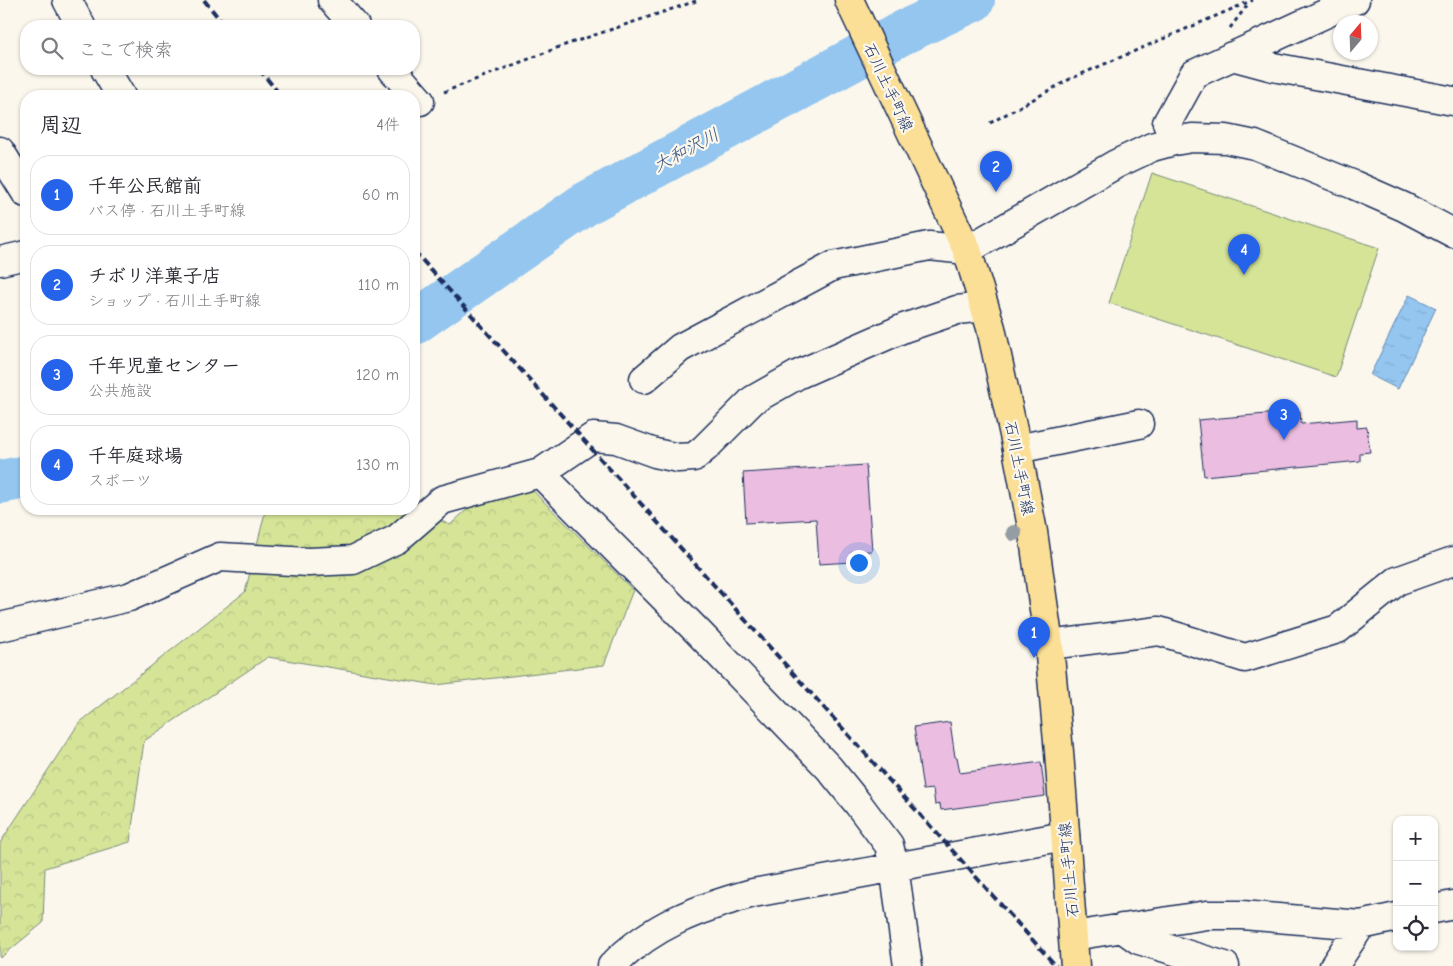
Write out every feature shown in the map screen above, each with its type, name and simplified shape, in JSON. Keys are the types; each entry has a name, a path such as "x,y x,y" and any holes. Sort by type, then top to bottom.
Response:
{"main road":[{"name":"石川土手町線","path":"849,0 966,250 991,328 1033,532 1049,645 1075,966"}],"street":[{"path":"67,0 78,20"},
{"path":"332,0 350,20"},
{"path":"1174,141 1167,124 1194,74 1355,0"},
{"path":"1232,56 1273,67 1453,101"},
{"path":"109,75 117,90"},
{"path":"397,75 410,90"},
{"path":"644,378 680,348 833,266 929,246 966,250 1116,164 1152,147 1174,141 1192,138 1226,139 1255,145 1404,207 1453,233"},
{"path":"0,151 20,183"},
{"path":"0,261 20,256"},
{"path":"0,627 129,597 220,557 309,562 353,560 397,539 442,500 540,473 593,437 616,439 655,453 678,458 694,457 753,400 797,375 904,328 957,310 984,307"},
{"path":"1017,449 1139,424"},
{"path":"540,473 699,633 829,768 888,845 894,867 908,966"},
{"path":"1049,645 1159,631 1245,658 1338,629 1397,582 1453,561"},
{"path":"612,966 645,938 674,920 709,905 753,893 1065,836"},
{"path":"1438,908 1453,905"},
{"path":"1073,936 1207,915 1242,915 1318,923 1362,925 1393,919"},
{"path":"1334,966 1362,925"},
{"path":"1122,928 1139,940 1225,966"}],"path":[{"path":"420,101 562,46 699,0"},
{"path":"990,123 1070,79 1253,0"}],"green space":[{"path":"1152,173 1379,248 1336,377 1109,303"},
{"path":"511,469 633,590 604,665 436,685 268,657 144,741 130,842 45,868 43,923 0,958 0,843 79,723 245,592 264,515 420,515 420,511 450,525"}],"water":[{"path":"1409,295 1436,308 1398,389 1370,375"}],"building":[{"path":"1300,411 1301,424 1357,419 1357,428 1367,427 1370,452 1360,453 1360,461 1204,476 1198,420"},
{"path":"866,465 872,551 851,552 852,562 819,564 816,519 746,523 743,473"},
{"path":"950,722 955,757 957,757 960,773 1041,762 1045,796 941,810 940,804 935,805 933,789 923,790 914,727"}],"waterway":[{"name":"大和沢川","path":"420,319 585,204 904,32 973,0"},
{"name":"大和沢川","path":"0,482 20,478"}],"railway":[{"path":"204,0 220,20"},
{"path":"264,75 276,90"},
{"path":"420,258 1056,966"}],"place":[{"name":"チボリ洋菓子店","path":"996,192"},
{"name":"千年庭球場","path":"1244,275"},
{"name":"千年児童センター","path":"1284,440"},
{"name":"千年公民館前","path":"1034,658"}]}
